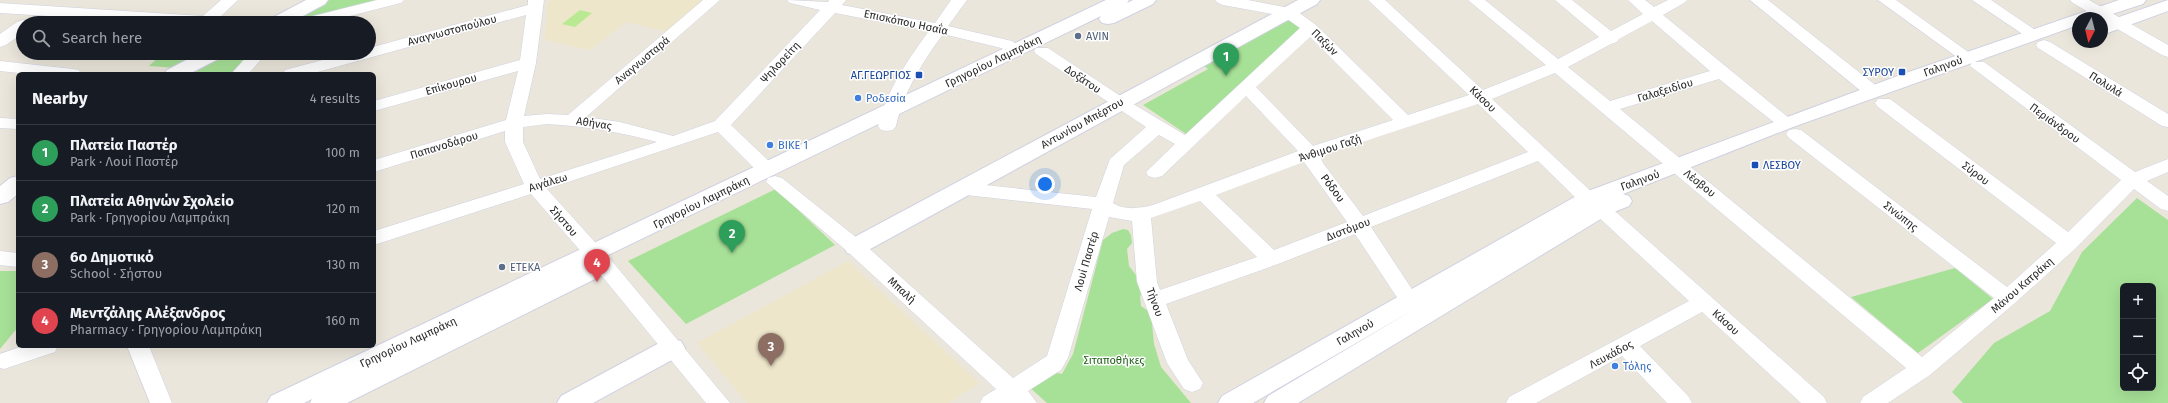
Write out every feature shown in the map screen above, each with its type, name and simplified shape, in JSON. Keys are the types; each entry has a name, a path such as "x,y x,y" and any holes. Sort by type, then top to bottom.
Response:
{"street":[{"path":"35,16 56,0"},
{"path":"212,16 230,0"},
{"path":"289,16 319,0"},
{"path":"331,16 396,0"},
{"name":"Αναγνωσταρά","path":"572,120 712,0"},
{"name":"Επισκόπου Ησαΐα","path":"795,0 835,3 1006,44 1016,50"},
{"path":"889,118 909,74 959,0"},
{"name":"Γρηγορίου Λαμπράκη","path":"889,118 1042,51 1146,0"},
{"name":"Παξών","path":"1222,0 1288,12 1310,28 1406,123"},
{"name":"Αντωνίου Μπέρτου","path":"854,247 966,189 1119,103 1311,0"},
{"name":"Κάσου","path":"1376,0 1594,204 1816,403"},
{"name":"Λέσβου","path":"1476,0 1556,67 1608,107 1922,369"},
{"path":"1563,0 1611,39"},
{"name":"Σινώπης","path":"1636,0 1791,129 2008,298"},
{"name":"Άνθιμου Γαζή","path":"966,189 1102,204 1112,212 1122,214 1142,214 1175,205 1310,153 1481,98 1556,67 1611,39 1679,0"},
{"name":"Σύρου","path":"1758,0 1878,97 2069,243"},
{"name":"Περιάνδρου","path":"1886,0 2168,205"},
{"name":"Πολυλά","path":"1980,0 2039,40 2168,122"},
{"path":"2078,0 2094,12"},
{"path":"2108,21 2137,0"},
{"name":"Γρηγορίου Λαμπράκη","path":"323,403 598,260 889,118 1016,50 1115,1"},
{"name":"Ψηλορείτη","path":"722,125 835,3"},
{"name":"Αναγνωστοπούλου","path":"376,51 535,4"},
{"name":"Σήστου","path":"535,4 528,63 514,123 514,142 534,186 719,403"},
{"path":"2108,22 2168,5"},
{"path":"0,8 132,16"},
{"name":"Γαληνού","path":"1232,403 1409,300 1594,204 1684,170 1743,156 1791,129 1972,62 2039,40 2072,22"},
{"path":"2108,22 2168,52"},
{"path":"1155,172 1310,28"},
{"path":"0,42 16,30"},
{"name":"Γαληνού","path":"2039,40 2072,37"},
{"name":"Δοξάτου","path":"1042,51 1119,103 1186,143"},
{"path":"178,72 201,60"},
{"path":"241,72 253,60"},
{"name":"Αναγνωστοπούλου","path":"298,72 343,60"},
{"name":"Επίκουρου","path":"376,105 528,63"},
{"path":"0,66 55,72"},
{"name":"Γαλαξειδίου","path":"1608,107 1722,73"},
{"name":"Ρόδου","path":"1246,86 1310,153 1314,164 1359,225 1409,300"},
{"name":"Αθήνας","path":"514,123 547,119 572,120 620,127 664,138 671,143"},
{"path":"0,123 16,124"},
{"name":"Παπανοδάρου","path":"376,165 514,123"},
{"name":"Αιγάλεω","path":"376,237 671,143 722,125"},
{"name":"Μπαλή","path":"722,125 771,176 854,247 1019,396"},
{"name":"Λουί Παστέρ","path":"991,403 1019,396 1053,364 1057,358 1102,204 1116,163 1157,127"},
{"name":"Διστόμου","path":"1154,300 1271,259 1540,154"},
{"name":"Μάνου Κατράκη","path":"1871,403 1922,369 2008,298 2069,243 2132,180 2168,165"},
{"path":"1204,194 1271,259"},
{"name":"Γαληνού","path":"1290,400 1594,204"},
{"name":"Τήνου","path":"1142,214 1147,282 1178,363 1192,383"},
{"path":"0,258 16,260"},
{"name":"Γρηγορίου Λαμπράκη","path":"280,403 598,260"},
{"name":"Λευκάδος","path":"1517,403 1626,346 1704,302"},
{"path":"2,363 16,346"},
{"path":"1626,346 1681,403"},
{"path":"2,363 42,348"},
{"path":"139,348 161,403"},
{"path":"570,403 672,348"}],"shaded area":[{"path":"551,0 707,0 667,32 627,22 590,50 545,40 548,3"},
{"path":"848,261 979,383 949,403 747,403 697,343"}],"green space":[{"path":"329,0 381,0 320,16 300,16"},
{"path":"580,10 592,13 575,27 562,24"},
{"path":"1290,19 1305,28 1186,134 1143,105 1208,69 1204,66"},
{"path":"155,60 192,60 177,68 149,66"},
{"path":"217,60 245,60 235,72 196,72"},
{"path":"776,189 835,245 686,324 628,261"},
{"path":"2137,198 2168,220 2168,403 1963,403 1952,392 1994,343 2050,311 2082,252"},
{"name":"Σιταποθήκες","path":"1123,229 1128,230 1131,235 1132,243 1127,249 1129,266 1145,287 1140,296 1141,306 1151,313 1154,344 1161,367 1191,403 1047,403 1028,386 1051,372 1062,374 1073,354 1103,240 1112,233"},
{"path":"1955,268 1993,299 1918,353 1851,297"},
{"path":"0,271 16,271 16,329 0,349"}],"place":[{"name":"AVIN","path":"1078,36"},
{"name":"ΣΥΡΟΥ","path":"1902,72"},
{"name":"ΑΓ.ΓΕΩΡΓΙΟΣ","path":"919,75"},
{"name":"Πλατεία Παστέρ","path":"1226,76"},
{"name":"Ροδεσία","path":"858,98"},
{"name":"BIKE 1","path":"770,145"},
{"name":"ΛΕΣΒΟΥ","path":"1755,165"},
{"name":"Πλατεία Αθηνών Σχολείο","path":"732,253"},
{"name":"ΕΤΕΚΑ","path":"502,267"},
{"name":"Μεντζάλης Αλέξανδρος","path":"597,282"},
{"name":"6o Δημοτικό","path":"771,366"},
{"name":"Τόλης","path":"1615,366"}]}
